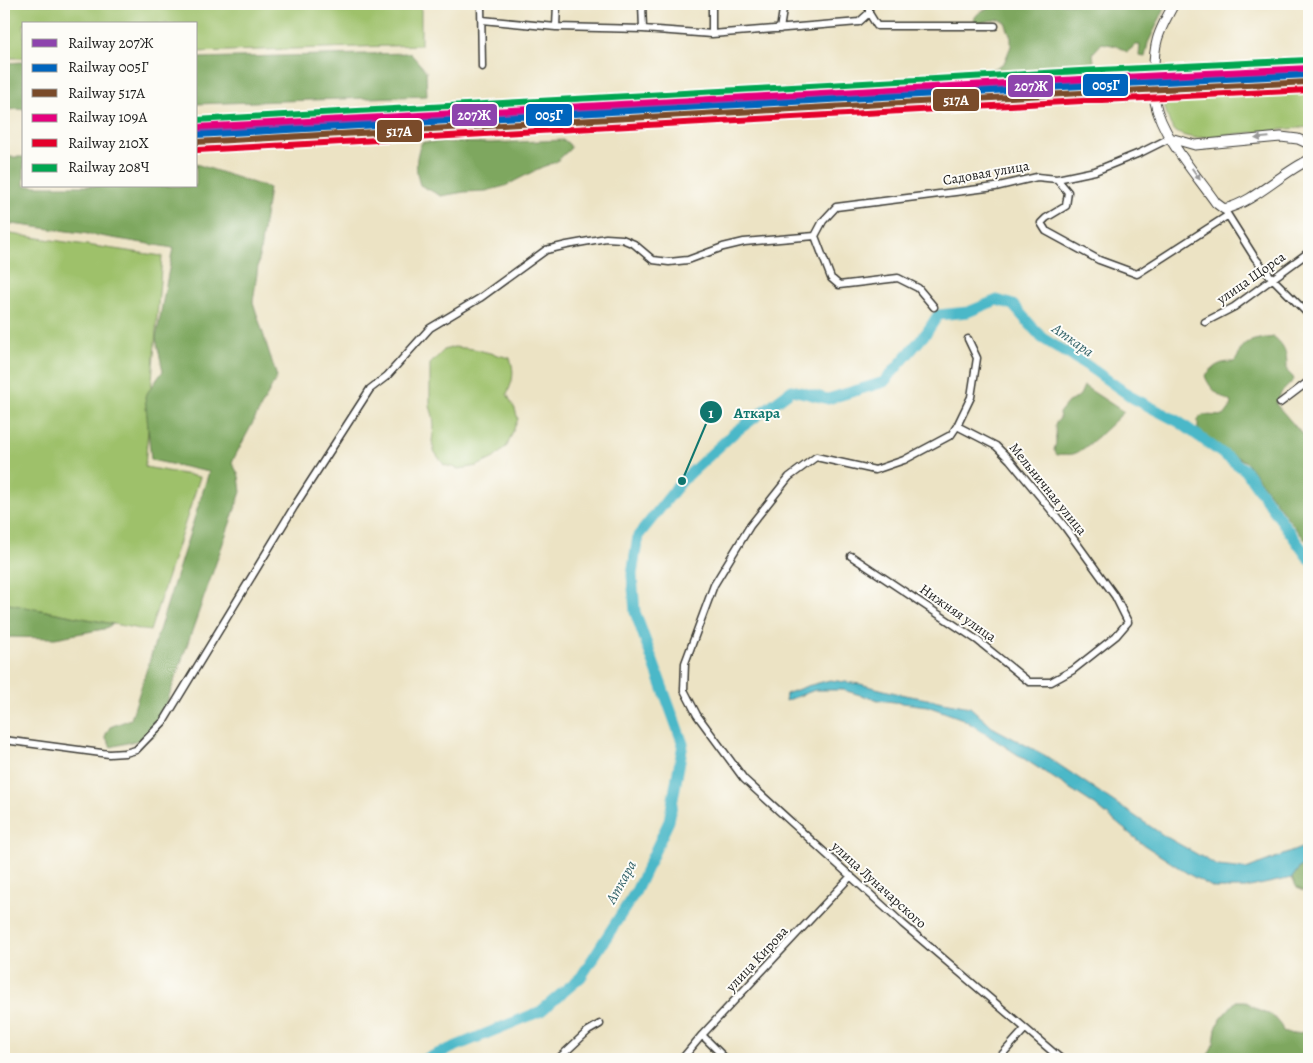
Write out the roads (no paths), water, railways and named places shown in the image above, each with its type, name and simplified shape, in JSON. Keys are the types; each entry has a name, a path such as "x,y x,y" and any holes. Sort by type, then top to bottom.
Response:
{"street":[{"path":"482,4 482,67"},
{"path":"556,28 557,4"},
{"path":"642,4 642,29"},
{"path":"712,4 712,34"},
{"path":"780,30 784,4"},
{"path":"869,4 869,13 877,26 995,26"},
{"path":"1174,4 1162,25 1153,55 1155,102 1161,120 1170,138 1216,203 1226,212 1255,258 1309,316"},
{"path":"482,20 556,28 642,29 712,34 780,30 858,22 869,13"},
{"path":"1170,138 1196,145 1281,137 1298,139 1309,144"},
{"name":"Садовая улица","path":"815,236 823,221 836,207 994,187 1037,177 1057,179 1095,171 1142,152 1170,138"},
{"path":"1057,179 1068,192 1066,206 1041,223 1046,230 1099,260 1137,274 1226,212 1237,207 1298,165 1309,160"},
{"path":"4,740 109,754 136,750 164,721 294,507 370,389 387,376 430,328 480,298 546,250 606,238 622,239 634,244 653,260 669,262 688,260 722,247 744,242 815,236 831,278 839,285 898,278 918,288 934,307"},
{"name":"улица Щорса","path":"1205,322 1234,307 1309,252"},
{"path":"958,426 971,396 977,358 968,339"},
{"path":"1280,403 1309,381"},
{"name":"Мельничная улица","path":"958,426 996,446 1010,460 1065,527 1115,596 1128,622 1116,636 1073,670 1051,682"},
{"name":"улица Луначарского","path":"958,426 951,435 904,460 875,470 816,457 789,477 750,526 714,585 685,663 684,690 697,715 744,778 902,924 1060,1059"},
{"name":"Нижняя улица","path":"851,556 977,640 1029,682 1051,682"},
{"name":"улица Кирова","path":"682,1059 702,1035 851,876"},
{"path":"558,1059 588,1030 600,1024"},
{"path":"998,1059 1025,1029"},
{"path":"702,1035 726,1059"}],"water":[{"path":"830,680 860,684 900,694 970,707 992,727 1046,756 1163,835 1218,866 1246,869 1309,845 1309,861 1299,868 1292,878 1245,888 1214,888 1190,875 1141,843 1095,805 963,719 927,706 878,700 843,690 815,690 785,701 786,694"}],"waterway":[{"name":"Аткара","path":"425,1059 541,1011 581,977 636,891 669,821 683,744 635,612 632,575 638,536 682,481 734,433 792,390 828,399 884,382 927,332 938,315 968,312 997,300 1013,305 1042,338 1085,364 1133,398 1179,422 1245,470 1309,559"}],"rail line":[{"name":"208Ч","path":"198,120 1308,60"},
{"name":"109А","path":"198,127 1309,68"},
{"name":"207Ж","path":"198,130 1309,71"},
{"name":"005Г","path":"198,135 1309,75"},
{"name":"517А","path":"198,142 1309,82"},
{"name":"210Х","path":"198,150 1309,90"}],"place":[{"name":"Аткара","path":"682,481"}]}
